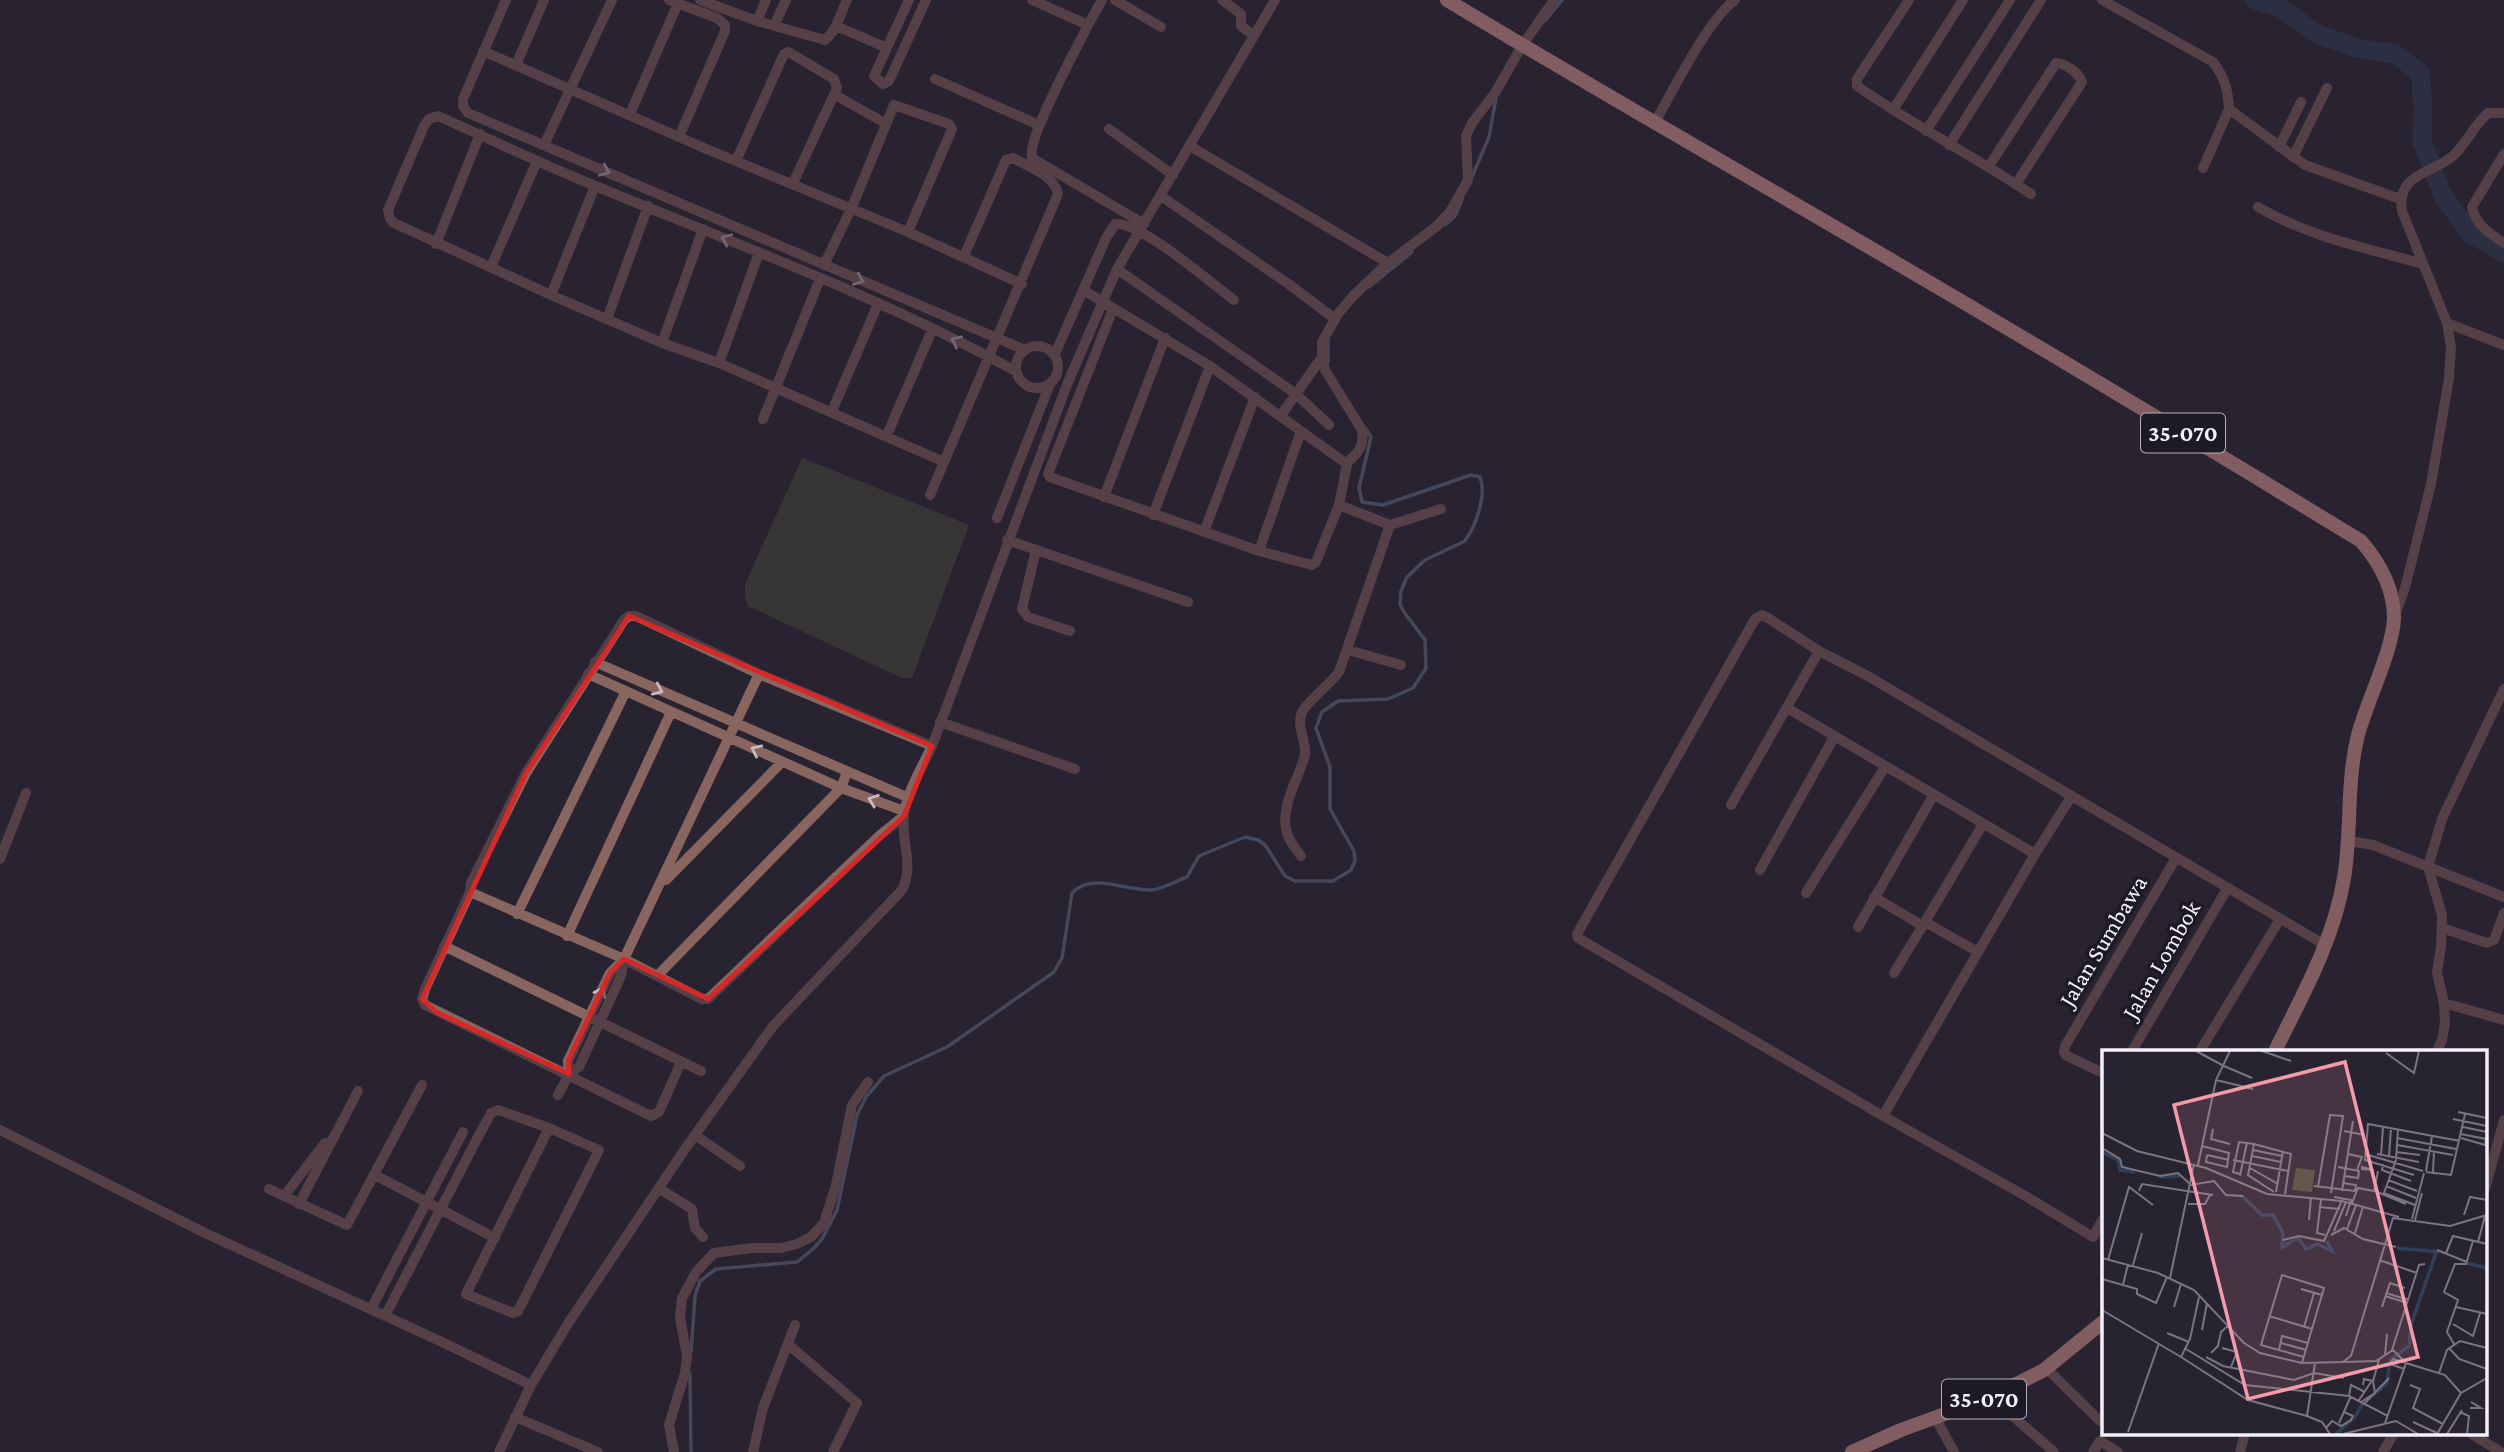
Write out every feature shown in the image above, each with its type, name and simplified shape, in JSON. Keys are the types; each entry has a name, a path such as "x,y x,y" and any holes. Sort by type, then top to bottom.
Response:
{"main road":[{"name":"35-070","path":"1447,0 2152,416 2218,452 2361,541 2375,558 2390,590 2394,618 2390,642 2358,738 2351,779 2349,841 2338,908 2325,945 2276,1050"},
{"name":"35-070","path":"1852,1452 1868,1449 1935,1417 1991,1397 2046,1368 2102,1323"}],"street":[{"path":"506,0 463,99 464,110 996,338 1025,349 1041,345 1055,354 1058,361 1054,380 997,518"},
{"path":"516,65 544,0"},
{"path":"544,145 612,0"},
{"path":"702,0 757,21 825,40 830,37 847,0"},
{"path":"757,21 766,0"},
{"path":"774,26 786,0"},
{"path":"909,0 874,76 883,84 889,82 926,0"},
{"path":"1032,0 1088,25"},
{"path":"1102,0 1039,125 1030,151 1032,158 1142,227 1234,300"},
{"path":"1115,0 1161,27"},
{"path":"1222,0 1241,14 1241,26 1254,37"},
{"path":"499,1452 530,1385 576,1311 695,1135 773,1026 901,890 908,878 909,859 904,841 904,814 909,798 932,746 1068,382 1117,269 1275,0"},
{"path":"1351,459 1361,449 1362,430 1325,370 1322,342 1335,319 1354,295 1388,262 1437,226 1450,212 1468,180 1466,135 1472,123 1528,49 1554,0"},
{"path":"1655,122 1713,24 1735,0"},
{"path":"1909,0 1856,82 1893,110 2031,194"},
{"path":"1893,110 1963,0"},
{"path":"1926,131 2010,0"},
{"path":"1949,145 2042,0"},
{"path":"2102,0 2213,62 2224,77 2228,88 2229,109 2203,168"},
{"path":"630,114 674,2 717,18 725,25 725,31 679,137"},
{"path":"836,26 887,48"},
{"path":"483,51 679,137 852,207 1022,284"},
{"path":"736,161 785,54 792,54 834,79 835,95 793,183"},
{"path":"1989,166 2056,63 2079,75 2082,82 2016,184"},
{"path":"934,79 1039,125"},
{"path":"2293,157 2327,88"},
{"path":"835,95 886,122"},
{"path":"2279,147 2301,102"},
{"path":"824,265 852,207 894,105 949,124 952,129 908,232"},
{"path":"2229,109 2293,157 2320,171 2400,199"},
{"path":"2394,618 2405,588 2431,484 2449,378 2451,348 2447,324 2402,211 2400,199 2408,184 2416,177 2453,155 2477,122 2488,113 2504,113"},
{"path":"944,462 776,387 607,320 394,223 390,219 388,209 429,118 438,116 569,175 878,304 1017,372 1027,386 1043,388 1054,380 1068,382"},
{"path":"1109,129 1173,175"},
{"path":"436,244 480,134"},
{"path":"514,149 520,135"},
{"path":"1190,146 1388,262"},
{"path":"2504,155 2472,207 2480,225 2504,243"},
{"path":"930,495 996,338 1022,284 1058,194 1056,185 1050,178 1013,158 1006,160 964,256"},
{"path":"569,175 576,159"},
{"path":"491,267 537,161"},
{"path":"551,295 595,186"},
{"path":"1161,197 1335,319"},
{"path":"607,320 648,206"},
{"path":"2258,207 2309,232 2423,264"},
{"path":"1055,354 1106,238 1115,224 1142,227"},
{"path":"662,343 703,229"},
{"path":"790,267 795,252"},
{"path":"719,363 759,253"},
{"path":"1117,269 1296,394 1329,425"},
{"path":"763,419 820,279"},
{"path":"1083,290 1210,366 1347,464 1339,505 1316,562 1312,565 1259,551 1052,479 1048,474 1113,310"},
{"path":"832,411 878,304"},
{"path":"2447,324 2504,345"},
{"path":"887,435 932,330"},
{"path":"1104,497 1165,338"},
{"path":"1017,372 1016,364 1025,349"},
{"path":"1284,411 1322,357"},
{"path":"1153,515 1210,366"},
{"path":"1204,532 1255,397"},
{"path":"1259,551 1301,431"},
{"path":"1003,502 1020,508"},
{"path":"1339,505 1390,525 1441,509"},
{"path":"1301,856 1287,834 1285,819 1289,797 1305,758 1300,715 1339,672 1390,525"},
{"path":"1007,541 1188,602"},
{"path":"1036,550 1022,609 1028,617 1070,631"},
{"path":"2102,1221 2093,1237 1581,940 1577,933 1755,619 1762,615 1768,618 1819,651 1901,696 2325,945"},
{"path":"681,1062 656,1115 651,1116 425,1005 422,999 470,892 471,883 526,773 624,620 634,616 759,674 932,746"},
{"path":"1348,650 1401,665"},
{"path":"1731,805 1819,651"},
{"path":"595,662 909,798"},
{"path":"588,674 904,814"},
{"path":"558,1095 569,1074 568,1061 594,1019 610,973 624,959 759,674"},
{"path":"2437,1050 2445,1023 2444,1003 2437,973 2442,915 2424,865 2442,818 2504,689"},
{"path":"517,915 626,691"},
{"path":"1787,708 2035,854"},
{"path":"567,936 671,712"},
{"path":"940,722 1075,769"},
{"path":"1760,870 1834,737"},
{"path":"659,887 782,762"},
{"path":"1806,893 1885,767"},
{"path":"657,976 841,788 848,772"},
{"path":"0,859 26,793"},
{"path":"1858,927 1933,796"},
{"path":"1883,1116 2071,797"},
{"path":"470,892 517,915 624,959 702,999 713,997 904,814"},
{"path":"1894,973 1983,824"},
{"path":"2349,841 2373,845 2504,897"},
{"name":"Jalan Sumbawa","path":"2102,1073 2067,1056 2064,1052 2065,1046 2176,858"},
{"name":"Jalan Lombok","path":"2133,1050 2227,889"},
{"path":"1874,898 1978,952"},
{"path":"2442,928 2487,943 2494,940 2504,913"},
{"path":"2201,1050 2280,919"},
{"path":"444,946 701,1071"},
{"path":"2444,1003 2504,1020"},
{"path":"674,1452 669,1425 685,1373 687,1356 680,1318 682,1298 696,1272 714,1252 781,1248 797,1244 811,1237 824,1223 839,1172 852,1105 868,1082"},
{"path":"268,1189 347,1225 422,1085"},
{"path":"299,1204 358,1091"},
{"path":"385,1316 491,1113 498,1110 512,1113 549,1128 599,1150 518,1311 513,1313 467,1294 549,1128"},
{"path":"284,1196 344,1118"},
{"path":"2486,1185 2504,1121"},
{"path":"0,1129 205,1233 530,1385"},
{"path":"371,1309 463,1132"},
{"path":"695,1135 740,1166"},
{"path":"375,1175 495,1238"},
{"path":"660,1189 692,1209 695,1228 703,1237"},
{"path":"753,1452 766,1398 795,1325"},
{"path":"789,1345 857,1403 833,1452"},
{"path":"2046,1368 2099,1421"},
{"path":"1991,1397 2054,1452"},
{"path":"515,1417 598,1452"},
{"path":"1935,1417 1954,1452"},
{"path":"2240,1452 2245,1434"},
{"path":"2383,1452 2393,1434"},
{"path":"2472,1434 2501,1452"},
{"path":"2093,1452 2100,1441 2118,1452"}],"highlighted area":[{"path":"629,616 932,746 904,816 708,999 624,959 610,973 568,1061 569,1074 436,1012 422,999 526,773"}],"green space":[{"path":"802,458 969,525 912,678 902,678 748,606 745,584"}],"waterway":[{"path":"1545,21 1562,0"},
{"path":"2255,0 2281,8 2317,34 2356,48 2395,54 2420,73 2423,103 2422,141 2443,196 2471,234 2504,253"},
{"path":"1472,177 1489,137 1496,98"},
{"path":"1445,225 1455,216 1462,200"},
{"path":"1369,287 1412,252"},
{"path":"1328,339 1328,362"},
{"path":"691,1352 695,1296 700,1281 716,1269 797,1262 813,1249 822,1239 837,1210 857,1115 866,1097 884,1076 947,1047 1054,972 1062,958 1072,893 1080,887 1099,883 1141,890 1160,888 1187,877 1199,856 1245,837 1265,845 1285,876 1295,881 1333,881 1351,870 1355,861 1354,851 1330,809 1330,767 1316,728 1322,712 1338,701 1388,699 1413,688 1426,668 1425,640 1400,604 1401,591 1407,577 1425,560 1465,541 1476,519 1482,492 1480,477 1471,475 1383,505 1362,502 1359,488 1371,437 1366,429"},
{"path":"690,1374 691,1452"}]}
